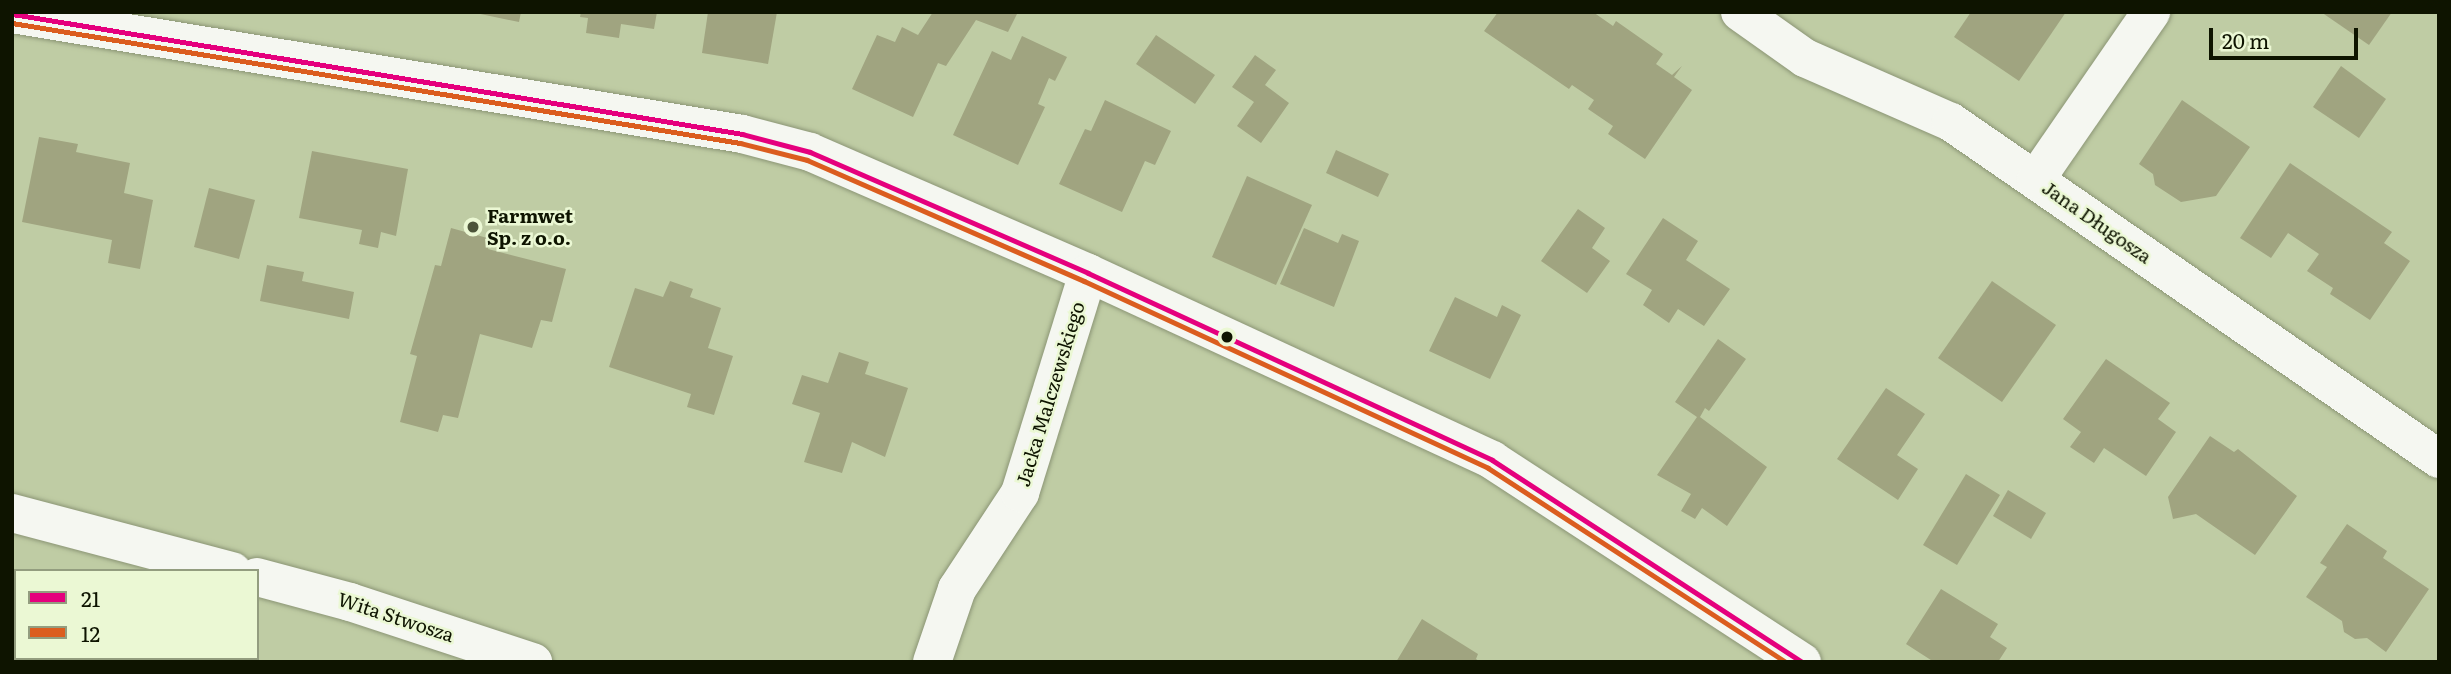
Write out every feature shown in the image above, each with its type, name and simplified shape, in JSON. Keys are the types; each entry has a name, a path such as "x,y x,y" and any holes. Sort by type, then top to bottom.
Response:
{"street":[{"name":"Jana Długosza","path":"1740,12 1805,58 1951,122 2439,459"},
{"path":"2036,179 2151,12"},
{"path":"12,14 60,17 742,134 810,152 1088,273 1492,460 1802,662"},
{"name":"Jacka Malczewskiego","path":"932,662 957,589 1020,493 1088,273"},
{"path":"12,513 224,569"},
{"name":"Wita Stwosza","path":"259,579 350,602 533,662"}],"building":[{"path":"471,12 521,12 519,22"},
{"path":"581,12 657,12 654,29 621,24 619,38 586,33 588,18 580,17"},
{"path":"708,12 777,12 768,64 702,53"},
{"path":"933,12 1018,12 1008,32 976,20 946,66 938,63 913,117 852,89 877,35 895,42 902,27 918,35"},
{"path":"1498,12 1593,12 1613,26 1616,21 1663,54 1656,64 1672,75 1682,66 1674,77 1692,90 1645,159 1608,134 1613,126 1588,109 1594,100 1572,85 1569,89 1484,31"},
{"path":"1971,12 2066,12 2019,81 1954,37"},
{"path":"2321,12 2392,12 2369,45"},
{"path":"1156,35 1215,75 1195,104 1136,64"},
{"path":"1022,36 1067,57 1055,81 1049,78 1038,104 1045,107 1018,165 953,135 992,51 1011,60"},
{"path":"1255,55 1276,70 1265,85 1289,103 1261,143 1237,126 1254,102 1232,87"},
{"path":"2341,66 2386,99 2359,138 2313,107"},
{"path":"1105,100 1171,131 1155,165 1145,161 1122,212 1059,184 1085,129 1091,131"},
{"path":"2182,100 2250,147 2216,196 2181,202 2155,185 2153,174 2139,164"},
{"path":"39,137 78,144 76,152 130,163 124,193 153,200 140,269 108,263 112,240 22,222"},
{"path":"1336,150 1389,174 1378,197 1326,173"},
{"path":"312,151 408,169 396,236 381,232 378,248 359,244 362,230 299,218"},
{"path":"2290,163 2392,232 2384,243 2410,261 2370,320 2330,294 2333,288 2307,271 2319,254 2288,233 2271,258 2240,238"},
{"path":"1247,176 1312,205 1276,285 1212,257"},
{"path":"209,188 255,200 239,259 194,247"},
{"path":"1578,209 1605,228 1592,248 1610,261 1587,293 1541,261"},
{"path":"1663,218 1698,241 1686,260 1730,289 1704,326 1678,309 1669,323 1643,305 1652,290 1626,274"},
{"path":"451,228 491,239 488,249 566,269 552,322 541,320 532,348 480,334 458,418 443,415 438,432 400,422 417,356 410,354 435,265 441,266"},
{"path":"1304,228 1338,243 1342,234 1359,241 1334,307 1280,284"},
{"path":"267,265 304,272 302,281 354,292 349,319 260,301"},
{"path":"670,281 693,289 690,297 721,308 708,348 733,356 714,415 687,407 691,394 609,367 635,288 663,297"},
{"path":"1992,281 2056,325 2002,402 1938,358"},
{"path":"1455,297 1497,317 1502,305 1521,315 1490,379 1429,351"},
{"path":"1718,339 1746,359 1709,411 1705,408 1700,417 1767,467 1727,526 1702,508 1695,519 1681,511 1691,494 1657,475 1697,417 1675,402"},
{"path":"839,352 869,362 865,374 908,388 885,457 852,442 842,473 804,462 820,413 792,404 802,375 828,383"},
{"path":"2106,359 2170,403 2158,419 2176,432 2146,476 2104,448 2094,463 2070,447 2081,432 2063,419"},
{"path":"1886,388 1925,414 1897,455 1918,469 1898,500 1837,459"},
{"path":"2210,436 2234,452 2238,449 2297,496 2255,555 2196,514 2173,519 2168,497"},
{"path":"1966,474 2000,495 1957,565 1923,545"},
{"path":"2008,490 2046,513 2031,539 1993,516"},
{"path":"2347,524 2387,551 2383,558 2429,589 2386,652 2367,638 2355,639 2344,632 2342,621 2306,597 2327,567 2320,563"},
{"path":"1941,589 1998,624 1990,637 2007,648 1998,662 1934,662 1906,644"},
{"path":"1422,619 1478,654 1476,659 1480,662 1396,662"},
{"path":"12,624 14,660 60,660 59,662 12,662"},
{"path":"220,660 259,661 220,662"}],"transit line":[{"name":"21","path":"12,14 742,134 810,152 1088,273 1492,460 1802,662"},
{"name":"12","path":"12,23 740,143 807,160 1084,281 1488,468 1786,662"}],"place":[{"name":"Farmwet Sp. z o.o.","path":"473,227"}]}
